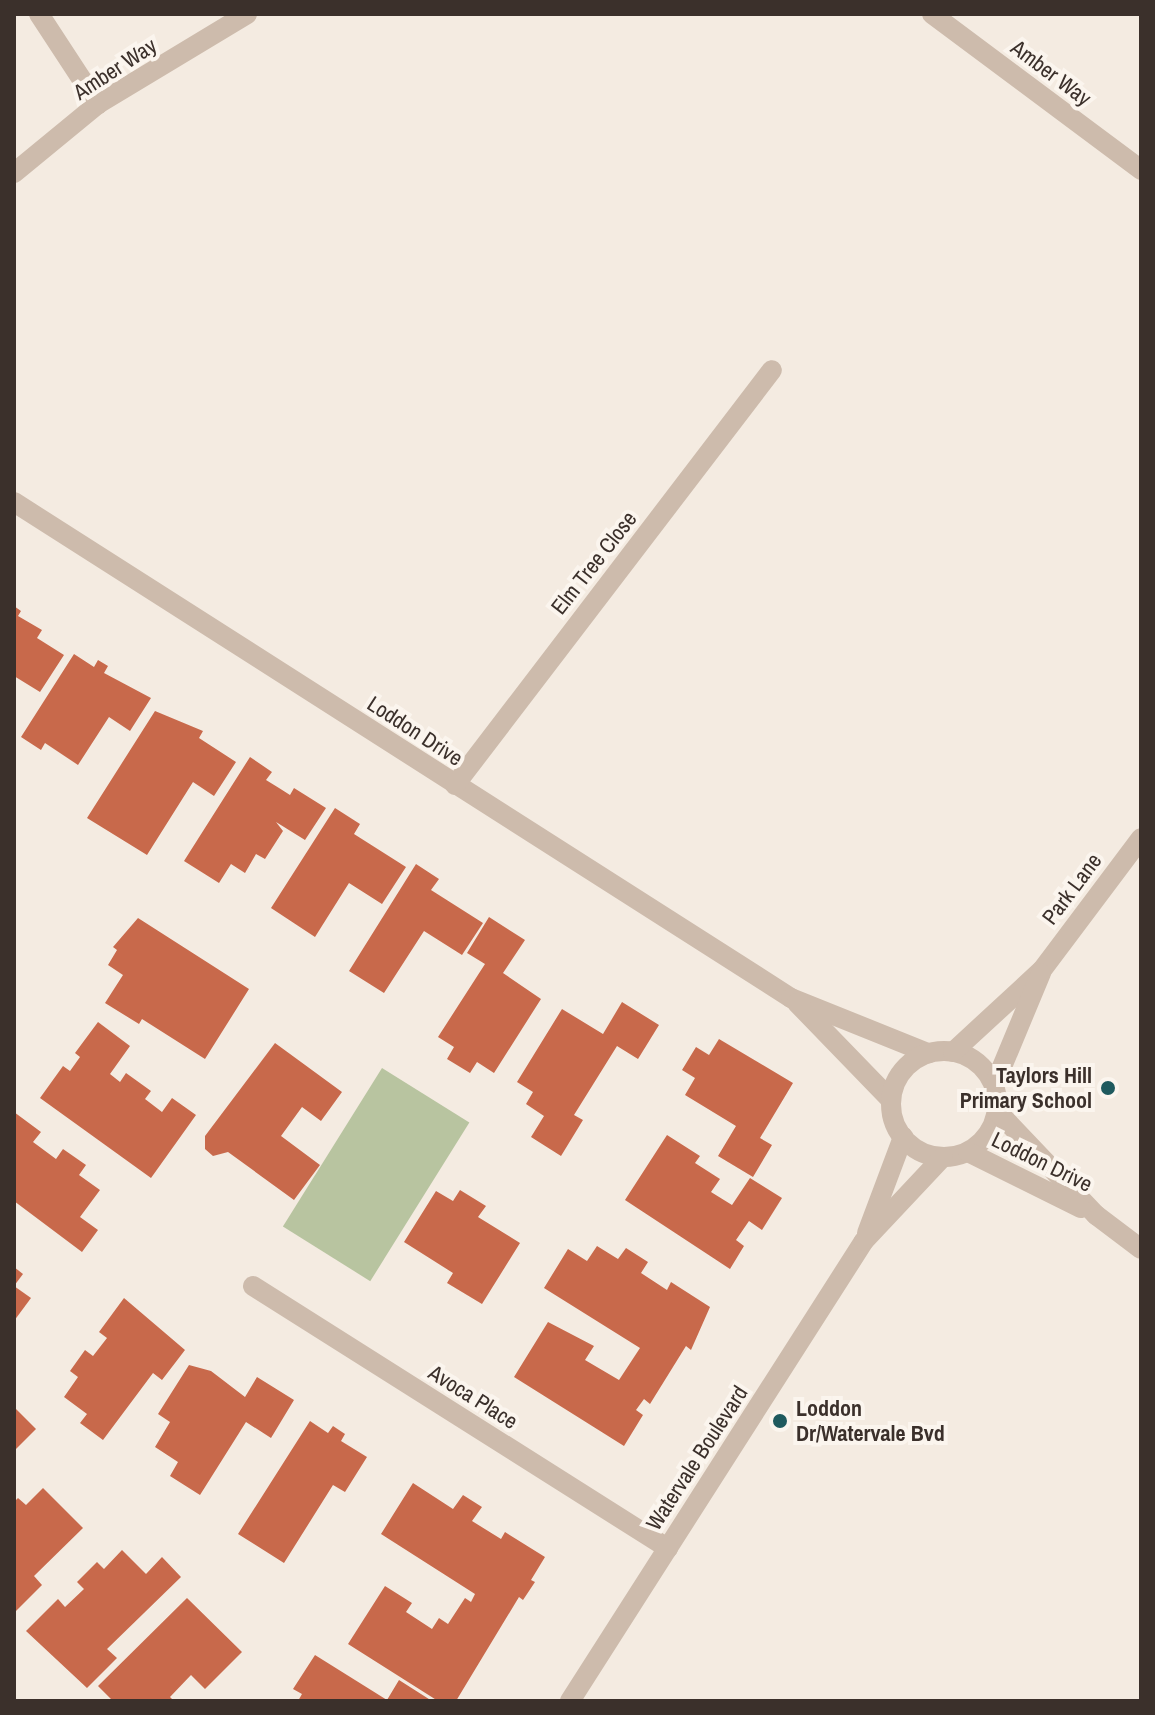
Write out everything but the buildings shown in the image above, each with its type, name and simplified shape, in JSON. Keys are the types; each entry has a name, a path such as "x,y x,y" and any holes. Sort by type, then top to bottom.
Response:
{"street":[{"path":"39,14 98,104"},
{"name":"Amber Way","path":"14,173 98,104 247,14"},
{"name":"Amber Way","path":"932,14 1141,170"},
{"name":"Elm Tree Close","path":"455,785 772,370"},
{"name":"Loddon Drive","path":"14,502 791,998 928,1053"},
{"name":"Park Lane","path":"953,1052 1042,970 1141,838"},
{"name":"Park Lane","path":"994,1086 1042,970"},
{"name":"Loddon Drive","path":"791,998 891,1100"},
{"path":"953,1052 979,1064 994,1086 997,1111 992,1128 968,1152 943,1157 927,1154 903,1137 891,1100 902,1071 928,1053 953,1052"},
{"name":"Loddon Drive","path":"997,1111 1096,1215 1141,1249"},
{"name":"Watervale Boulevard","path":"864,1241 903,1137"},
{"name":"Loddon Drive","path":"968,1152 1096,1215"},
{"name":"Watervale Boulevard","path":"570,1701 864,1241 943,1157"},
{"name":"Avoca Place","path":"253,1286 668,1548"}],"green space":[{"path":"382,1068 469,1123 370,1281 283,1227"}],"place":[{"name":"Taylors Hill Primary School","path":"1108,1088"},
{"name":"Loddon Dr/Watervale Bvd","path":"780,1421"}]}
